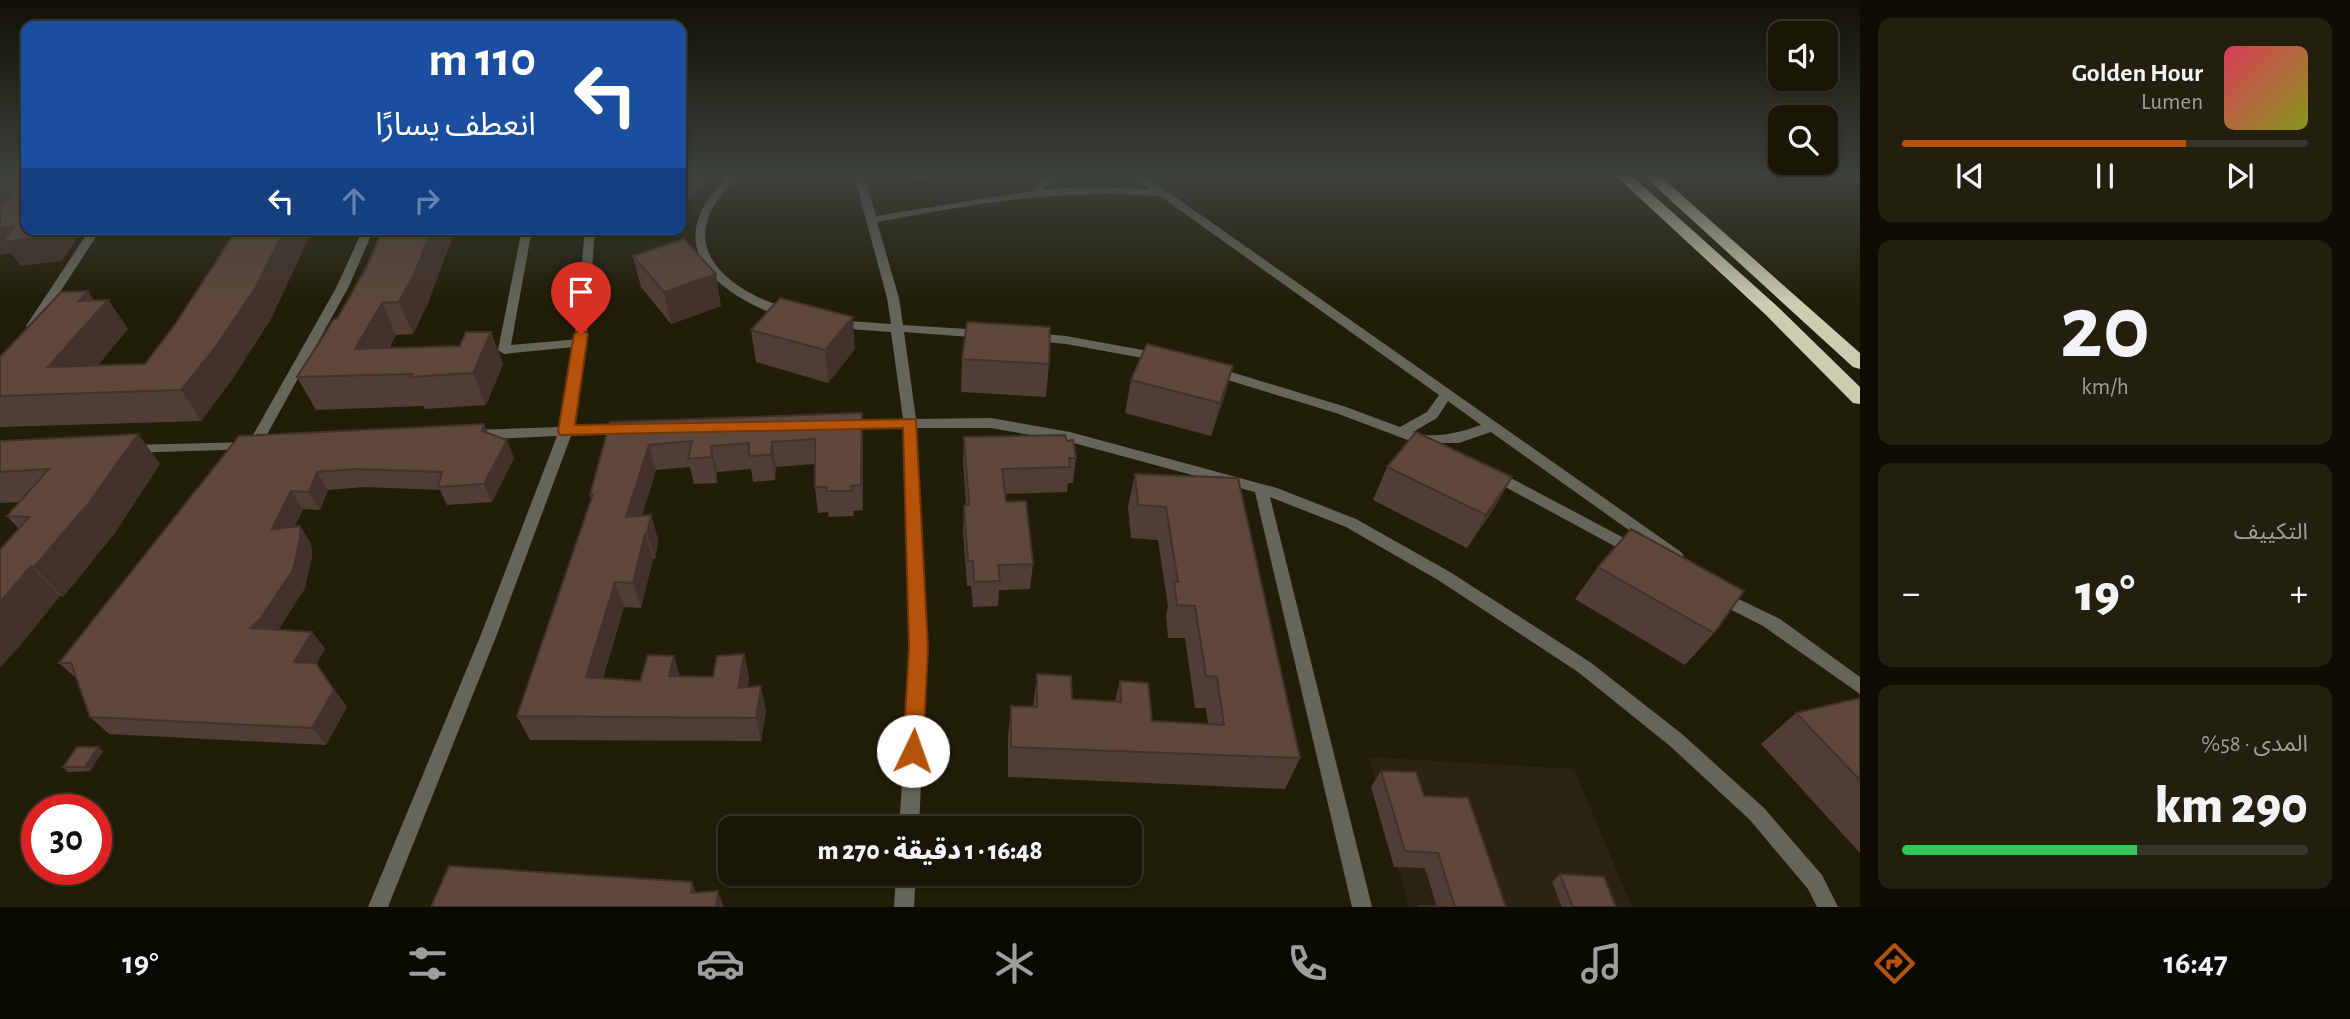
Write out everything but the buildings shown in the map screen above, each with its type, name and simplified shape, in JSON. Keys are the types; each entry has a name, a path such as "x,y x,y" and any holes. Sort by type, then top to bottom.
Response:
{"highway":[{"path":"1669,217 1772,311 1860,398"},
{"path":"1699,217 1860,363"}],"street":[{"path":"705,217 701,224 700,244 708,262 723,281 782,312 804,317"},
{"path":"888,217 873,220 899,328 910,422 919,648 910,816"},
{"path":"1197,217 1491,427 1669,564 1481,468"},
{"path":"22,338 37,320 92,235"},
{"path":"120,450 261,446 366,235"},
{"path":"526,235 504,349 580,343"},
{"path":"378,907 488,638 566,431 580,343 589,235"},
{"path":"826,323 1078,341 1172,360"},
{"path":"1196,366 1402,432 1457,456"},
{"path":"1402,432 1432,415 1445,395"},
{"path":"828,424 991,423 1070,437 1261,489 1351,523 1444,576 1584,667 1676,740 1757,814 1815,882 1828,907"},
{"path":"1421,439 1459,438 1491,427"},
{"path":"457,436 635,429"},
{"path":"1261,489 1362,907"},
{"path":"1715,588 1773,624 1860,687"},
{"path":"904,907 905,886"}],"shaded area":[{"path":"1369,757 1574,769 1632,907 1409,907"}],"route":[{"path":"581,334 566,431 910,422 919,648 913,751"}]}
